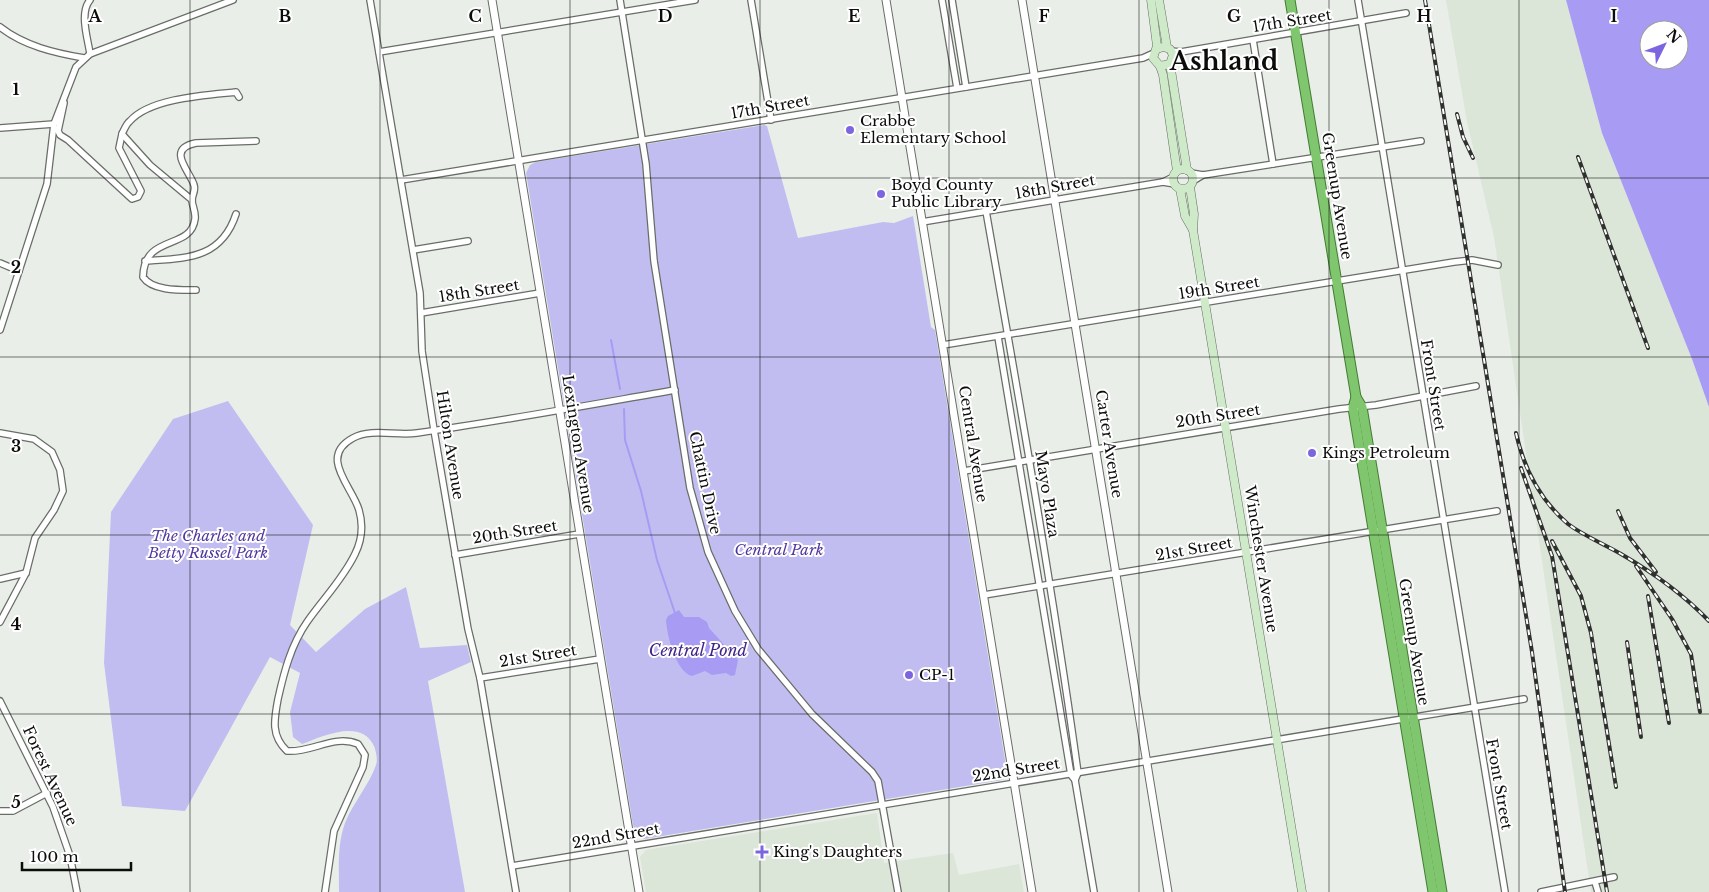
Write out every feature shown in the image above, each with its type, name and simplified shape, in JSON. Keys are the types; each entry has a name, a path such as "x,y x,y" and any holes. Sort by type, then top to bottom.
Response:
{"highway":[{"name":"Greenup Avenue","path":"1290,0 1408,718 1433,892"},
{"name":"Greenup Avenue","path":"1408,718 1442,892"}],"main road":[{"name":"Winchester Avenue","path":"1152,0 1156,57 1164,79 1176,180 1185,216 1193,230"},
{"name":"Winchester Avenue","path":"1159,0 1190,178 1194,214 1193,230 1302,892"},
{"path":"1156,57 1170,55"},
{"path":"1156,57 1170,55"},
{"path":"1176,180 1190,178"},
{"path":"1176,180 1190,178"}],"street":[{"path":"90,0 87,4 85,18 90,54"},
{"path":"1,326 47,184 54,124 76,67 90,54 232,0"},
{"name":"Hilton Avenue","path":"370,0 412,250 421,313 422,351 434,430 468,629 480,678 516,892"},
{"name":"Lexington Avenue","path":"492,0 639,892"},
{"name":"Chattin Drive","path":"620,0 648,178 654,261 696,511 708,552 727,597 746,631 774,669 828,732 876,777 884,804 898,892"},
{"path":"379,52 695,0"},
{"path":"751,0 771,120"},
{"name":"Central Avenue","path":"886,0 1032,892"},
{"path":"942,0 957,88"},
{"path":"952,0 966,87"},
{"name":"Carter Avenue","path":"1022,0 1168,892"},
{"name":"Front Street","path":"1358,0 1505,892"},
{"name":"17th Street","path":"1170,55 1406,14"},
{"path":"0,28 14,37 49,51 84,58"},
{"path":"1253,40 1273,164"},
{"name":"17th Street","path":"401,180 1156,57"},
{"path":"66,91 58,131 60,135 68,140 132,199 138,197 141,191 119,148 122,134 130,120 145,110 159,105 236,92 240,97"},
{"path":"0,128 54,124"},
{"path":"122,134 150,165 192,200"},
{"path":"196,290 162,288 147,282 143,277 145,261 154,249 177,240 192,227 196,216 192,200 194,185 181,162 181,155 186,146 196,143 256,141"},
{"path":"1190,178 1316,156 1421,141"},
{"name":"18th Street","path":"922,222 1176,180"},
{"name":"Mayo Plaza","path":"986,212 1029,460 1078,773"},
{"path":"145,261 192,258 202,254 221,239 236,214"},
{"path":"412,250 468,240"},
{"name":"19th Street","path":"943,345 1462,261 1498,265"},
{"path":"0,264 19,271"},
{"name":"18th Street","path":"421,313 540,293"},
{"name":"Mayo Plaza","path":"998,337 1038,586 1071,775 1075,780 1094,892"},
{"name":"20th Street","path":"964,471 1476,386"},
{"path":"325,892 334,831 363,767 365,755 362,749 352,742 337,741 298,752 288,751 280,744 276,737 274,726 284,670 306,623 345,571 360,542 362,521 353,495 337,464 339,451 353,438 363,435 414,433 675,390"},
{"path":"0,433 34,439 52,452 60,470 63,490 54,510 35,538 26,573 0,622"},
{"name":"21st Street","path":"984,595 1117,575 1497,511"},
{"name":"20th Street","path":"456,554 579,534"},
{"path":"0,579 26,573"},
{"name":"21st Street","path":"480,678 600,659"},
{"name":"22nd Street","path":"512,866 1524,699"},
{"name":"Forest Avenue","path":"0,702 47,793 63,832 77,892"},
{"path":"1075,780 1078,773"},
{"path":"0,811 13,811 47,793"},
{"path":"1541,892 1614,877"},
{"path":"1595,882 1598,892"}],"shaded area":[{"path":"1446,0 1566,0 1602,133 1692,359 1709,407 1709,892 1591,892 1494,237 1467,122"},
{"name":"King's Daughters","path":"877,813 884,863 953,853 959,875 1019,864 1024,892 646,892 640,857 646,850"}],"green space":[{"name":"Central Park","path":"767,126 798,238 883,222 894,223 913,216 931,327 935,330 1007,772 1002,780 644,839 636,834 633,825 526,173 530,165 536,162"},
{"name":"The Charles and Betty Russel Park","path":"228,401 313,525 290,625 316,652 365,609 406,587 420,648 467,645 471,662 428,681 465,892 339,892 339,857 342,831 348,816 377,763 374,746 368,738 360,733 351,731 341,731 302,744 293,737 290,712 300,673 270,657 185,811 122,806 104,663 111,512 173,419"}],"water":[{"path":"1566,0 1709,0 1709,407 1692,359 1602,133"},
{"name":"Central Pond","path":"679,610 684,617 699,617 707,622 709,628 738,660 735,675 731,676 726,673 712,675 705,671 692,676 681,668 670,644 666,620 668,616"}],"waterway":[{"path":"611,340 620,389"},
{"path":"624,409 625,440 641,491 657,560 675,613"}],"railway":[{"path":"1425,0 1532,652 1565,892"},
{"path":"1457,114 1463,137 1473,158"},
{"path":"1578,157 1648,348"},
{"path":"1516,433 1519,446 1535,483 1541,494 1558,515 1574,528 1656,576 1689,602 1709,621"},
{"path":"1521,468 1552,556 1607,892"},
{"path":"1618,511 1630,538 1656,572"},
{"path":"1552,541 1581,596 1591,633 1616,787"},
{"path":"1636,566 1672,619 1691,654 1700,712"},
{"path":"1648,596 1669,723"},
{"path":"1627,642 1641,737"}],"place":[{"name":"Crabbe Elementary School","path":"850,130"},
{"name":"Boyd County Public Library","path":"881,194"},
{"name":"Kings Petroleum","path":"1312,453"},
{"name":"CP-1","path":"909,675"},
{"name":"King's Daughters","path":"762,852"}],"district":[{"name":"Ashland","path":"1224,61"}]}
